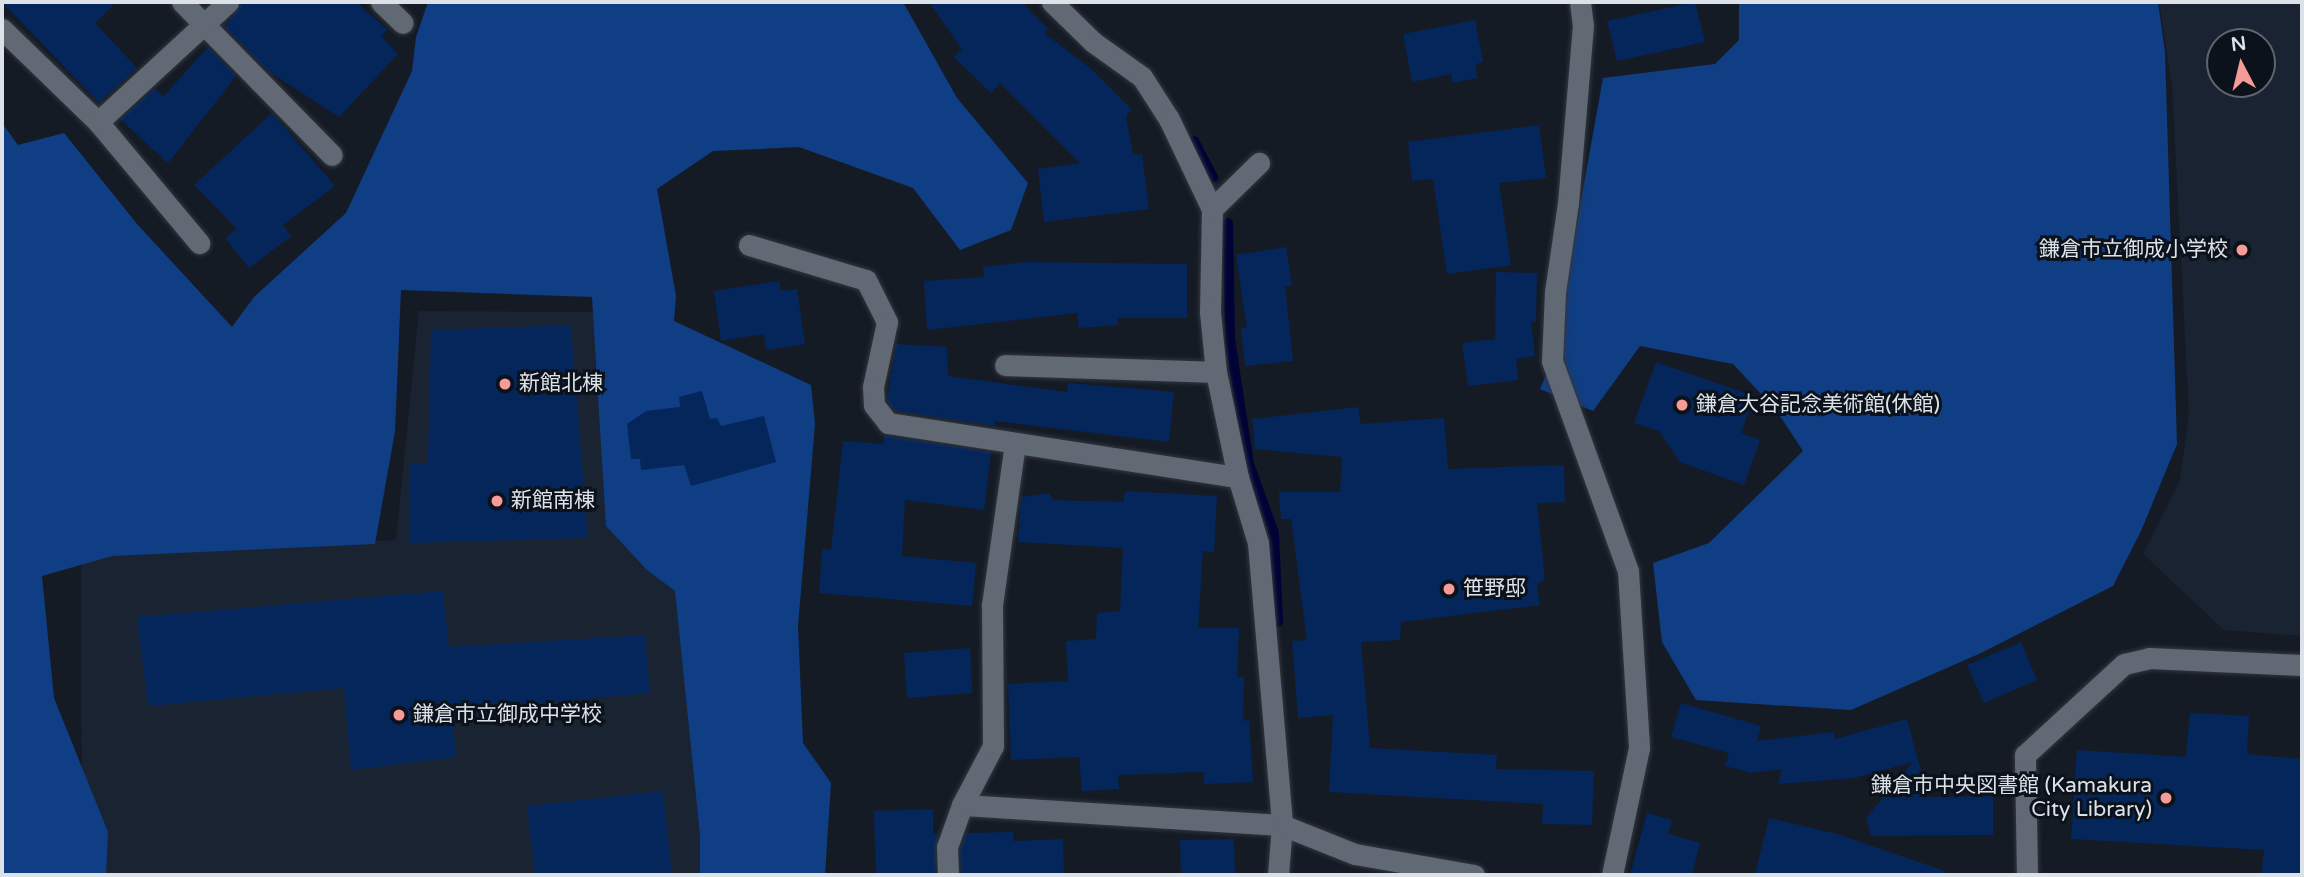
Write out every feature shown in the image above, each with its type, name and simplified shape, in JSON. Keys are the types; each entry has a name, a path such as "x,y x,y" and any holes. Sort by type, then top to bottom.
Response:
{"street":[{"path":"182,2 332,155"},
{"path":"98,122 228,2"},
{"path":"381,2 403,23"},
{"path":"1052,2 1093,42 1142,77 1169,119 1212,209 1210,312 1216,372 1238,477 1258,542 1282,825 1278,875"},
{"path":"1581,2 1583,25 1568,203 1555,292 1552,361 1628,571 1639,748 1612,875"},
{"path":"2,29 98,122 199,243"},
{"path":"1212,209 1259,163"},
{"path":"750,245 866,280 887,321 873,387 874,405 888,423 1238,477"},
{"path":"1005,365 1216,372"},
{"path":"948,875 947,847 962,804 993,746 992,605 1015,444"},
{"path":"2027,875 2025,755 2124,664 2149,658 2302,665"},
{"path":"962,804 1282,825 1355,853 1469,874"}],"shaded area":[{"path":"428,2 903,2 957,98 1028,183 1011,230 960,250 913,188 799,147 713,151 657,189 676,296 674,321 811,385 815,424 798,626 803,743 831,783 825,875 700,875 700,835 675,591 647,570 606,526 592,297 401,290 395,431 375,544 112,556 42,576 54,698 108,832 106,875 2,875 2,123 18,145 64,133 137,224 232,327 254,297 346,213 412,71 416,37"},
{"path":"1739,2 2158,2 2165,52 2177,444 2141,531 2113,586 1981,653 1851,710 1696,700 1662,642 1653,563 1709,543 1803,451 1776,410 1733,364 1640,346 1593,411 1540,389 1552,361 1603,78 1715,64 1739,40"},
{"name":"鎌倉市立御成小学校","path":"2159,2 2302,2 2302,636 2224,630 2143,554 2180,480 2189,414 2172,86"},
{"name":"鎌倉市立御成中学校","path":"419,311 605,312 715,552 718,875 82,875 81,556 396,540"}],"building":[{"path":"2,2 116,2 95,23 137,68 99,103"},
{"path":"241,2 356,2 388,30 381,36 398,54 339,117 268,71 225,27"},
{"path":"929,2 1022,2 1048,29 1044,33 1089,67 1132,110 1126,116 1133,155 1142,154 1149,209 1044,222 1038,169 1080,163 1000,83 991,93 954,57 962,49"},
{"path":"1695,2 1705,42 1617,61 1607,21"},
{"path":"1475,20 1483,62 1476,64 1477,78 1453,83 1451,74 1412,82 1403,34"},
{"path":"208,47 236,76 168,163 120,119 155,88 163,97"},
{"path":"272,113 335,186 283,225 291,236 249,268 225,238 237,229 194,185"},
{"path":"1539,125 1546,178 1499,183 1511,265 1447,274 1433,179 1412,181 1408,142"},
{"path":"1286,247 1292,285 1285,286 1293,361 1245,366 1241,328 1247,328 1236,255"},
{"path":"1025,262 1187,264 1187,318 1118,318 1118,325 1079,328 1077,313 927,330 924,281 984,277 983,267"},
{"path":"1496,272 1537,273 1536,322 1531,322 1535,356 1516,359 1518,380 1468,386 1462,343 1495,339"},
{"path":"779,281 781,291 797,289 805,344 766,350 764,334 721,341 714,291"},
{"path":"571,325 588,538 409,543 409,464 428,463 431,330"},
{"path":"896,344 947,347 948,376 1067,392 1068,383 1174,392 1169,442 995,421 995,426 895,411 887,401"},
{"path":"1656,362 1754,396 1741,433 1760,440 1744,485 1680,462 1659,431 1634,423"},
{"path":"702,391 710,419 717,418 721,426 764,416 776,462 691,486 684,465 641,470 640,459 631,459 627,424 646,411 680,407 679,397"},
{"path":"1358,407 1361,424 1444,418 1448,469 1564,465 1565,502 1537,503 1545,579 1537,585 1540,605 1401,622 1400,640 1361,642 1370,748 1497,755 1496,769 1594,771 1592,825 1542,824 1543,804 1329,792 1333,715 1298,718 1292,641 1307,640 1291,519 1281,519 1279,492 1340,492 1342,457 1255,449 1252,419"},
{"path":"884,435 991,452 984,510 905,500 902,556 976,563 972,606 819,593 822,549 831,550 843,441 883,444"},
{"path":"1125,491 1217,496 1214,552 1203,551 1198,628 1239,628 1237,677 1244,677 1243,721 1249,720 1253,782 1204,784 1204,772 1118,775 1119,789 1082,791 1079,757 1011,760 1008,684 1068,681 1066,641 1096,639 1097,613 1120,611 1123,548 1018,542 1021,497 1050,493 1052,500 1123,502"},
{"path":"443,591 449,647 645,635 650,693 452,711 456,757 351,770 344,688 148,706 137,617"},
{"path":"2021,642 2037,680 1984,703 1967,665"},
{"path":"970,648 972,693 907,698 904,653"},
{"path":"1681,703 1761,726 1757,741 1834,732 1835,739 1907,719 1928,797 1993,796 1993,835 1871,836 1866,818 1913,762 1854,778 1778,784 1782,769 1751,773 1725,766 1729,753 1671,737"},
{"path":"2190,713 2249,716 2247,754 2302,759 2302,875 2261,875 2264,850 2071,839 2077,750 2186,757"},
{"path":"663,791 672,875 535,875 527,806"},
{"path":"933,809 933,834 938,833 935,875 876,875 874,811"},
{"path":"1647,813 1672,820 1668,834 1700,843 1692,875 1630,875"},
{"path":"1769,818 1837,834 1945,871 1944,875 1755,875"},
{"path":"1013,832 1013,841 1063,839 1064,875 961,875 960,849 966,833"},
{"path":"1234,839 1235,875 1181,875 1180,840"}],"waterway":[{"path":"1194,141 1213,177"},
{"path":"1228,223 1230,339 1249,464 1274,533 1278,622"}],"place":[{"name":"鎌倉市立御成小学校","path":"2242,250"},
{"name":"新館北棟","path":"505,384"},
{"name":"鎌倉大谷記念美術館(休館)","path":"1682,405"},
{"name":"新館南棟","path":"497,501"},
{"name":"笹野邸","path":"1449,589"},
{"name":"鎌倉市立御成中学校","path":"399,715"},
{"name":"鎌倉市中央図書館 (Kamakura City Library)","path":"2166,798"}]}
